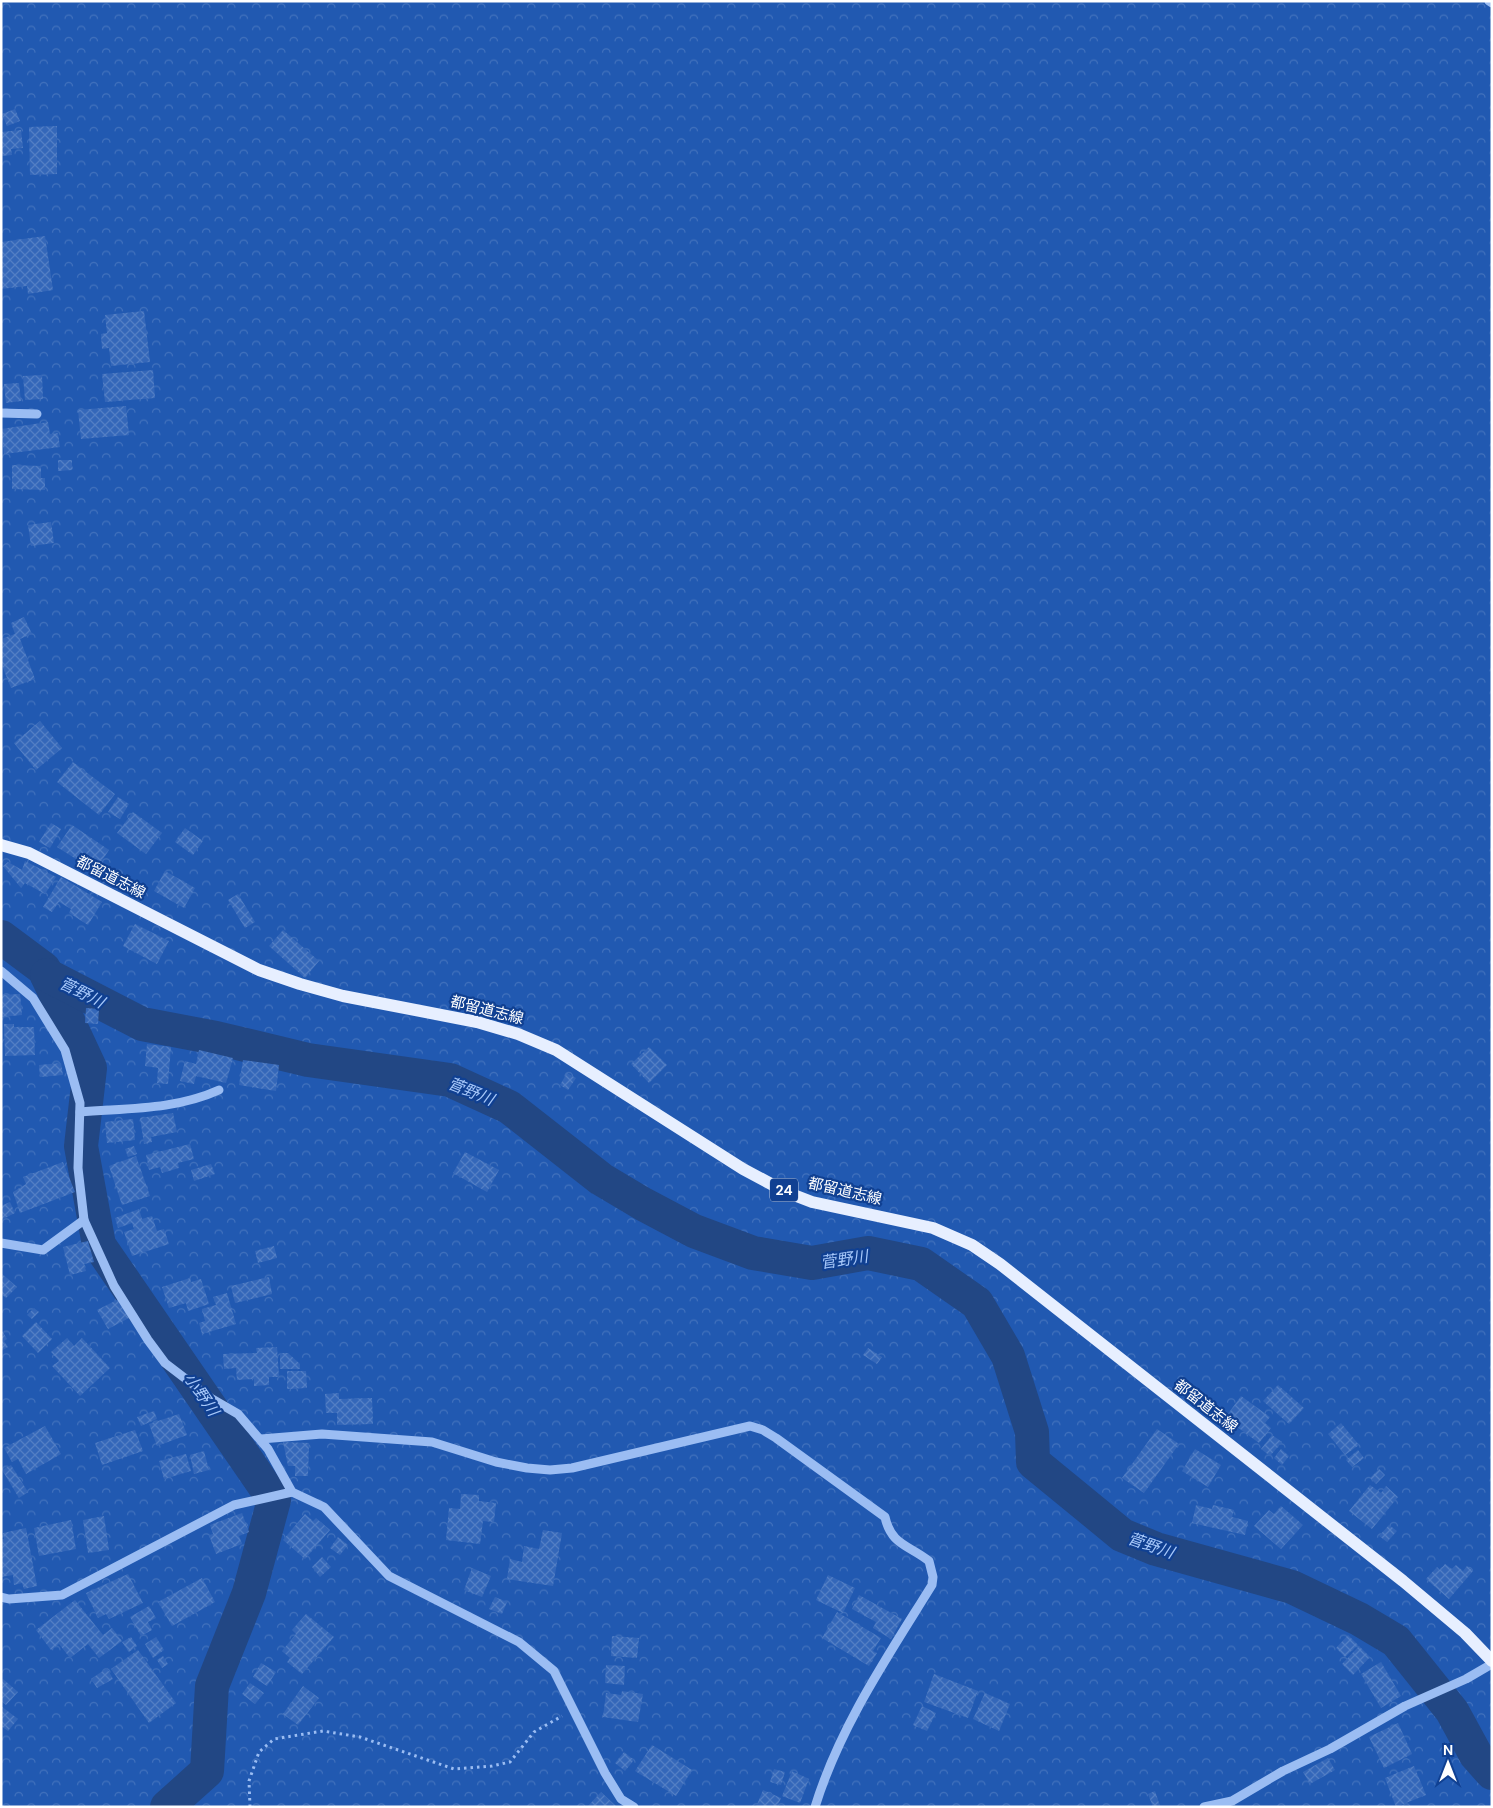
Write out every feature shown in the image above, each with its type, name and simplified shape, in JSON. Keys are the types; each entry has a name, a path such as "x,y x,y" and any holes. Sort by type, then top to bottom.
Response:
{"main road":[{"name":"都留道志線","path":"1,845 29,853 259,970 343,996 477,1022 526,1037 556,1050 587,1068 743,1170 786,1192 812,1202 933,1228 972,1245 1000,1264 1403,1581 1465,1633 1492,1662"}],"street":[{"path":"1,413 37,414"},
{"path":"1,971 32,998 65,1050 80,1103 78,1168 84,1220 114,1286 165,1363 212,1399 238,1414 261,1439 292,1492 324,1507 389,1576 519,1642 554,1671 617,1793 621,1799 634,1807"},
{"path":"80,1112 170,1105 190,1101 219,1090"},
{"path":"1,1243 43,1250 84,1220"},
{"path":"261,1439 322,1434 432,1442 496,1462 550,1470 572,1468 750,1426 763,1430 776,1438 885,1517 887,1528 895,1540 930,1561 933,1577 932,1585 853,1715 825,1773 815,1807"},
{"path":"1,1597 9,1599 62,1595 234,1505 292,1492"},
{"path":"1204,1807 1232,1801 1283,1771 1330,1749 1405,1706 1466,1679 1492,1662"}],"path":[{"path":"250,1807 249,1781 259,1752 274,1739 323,1731 360,1737 454,1769 492,1766 510,1762 534,1732 574,1710"}],"green space":[{"path":"1,1 1492,1 1492,1807 1,1807"}],"building":[{"path":"15,109 20,121 7,126 2,114"},
{"path":"57,126 57,174 30,175 29,127"},
{"path":"21,130 23,148 11,149 12,155 1,156 1,132"},
{"path":"45,236 53,290 28,294 27,286 1,289 1,242"},
{"path":"144,311 150,362 111,366 109,348 102,349 101,334 107,333 105,315"},
{"path":"153,370 155,398 105,402 102,374"},
{"path":"42,375 43,399 25,400 23,376"},
{"path":"19,383 21,401 6,403 4,384"},
{"path":"126,406 129,435 81,439 78,410"},
{"path":"48,422 50,434 58,433 60,447 4,454 1,429"},
{"path":"58,460 72,460 72,470 58,471"},
{"path":"12,465 41,466 41,478 45,478 45,490 12,489"},
{"path":"51,522 54,543 31,546 28,525"},
{"path":"24,617 32,634 20,639 35,679 11,688 1,663 1,639 15,634 11,623"},
{"path":"40,721 62,748 36,770 14,743"},
{"path":"73,762 115,794 99,815 57,782"},
{"path":"118,797 129,804 120,819 108,812"},
{"path":"133,812 162,833 146,854 117,833"},
{"path":"51,823 61,829 50,848 39,842"},
{"path":"72,825 109,850 95,871 57,847"},
{"path":"185,828 203,841 193,855 175,842"},
{"path":"25,861 56,877 45,894 25,883 21,888 3,866 8,862 22,870"},
{"path":"165,871 195,888 184,908 154,891"},
{"path":"61,877 102,902 88,925 69,913 71,909 59,902 52,912 43,907"},
{"path":"238,894 255,922 245,928 228,900"},
{"path":"135,924 169,941 157,964 123,946"},
{"path":"283,930 319,961 305,978 269,946"},
{"path":"20,994 22,1015 1,1017 1,995"},
{"path":"86,1008 99,1009 98,1024 85,1023"},
{"path":"4,1024 14,1024 14,1027 34,1027 35,1055 5,1056"},
{"path":"147,1044 171,1047 168,1084 157,1083 158,1068 145,1066"},
{"path":"649,1047 667,1065 649,1083 631,1064"},
{"path":"199,1050 233,1058 226,1083 196,1076 194,1084 180,1081 185,1061 196,1064"},
{"path":"243,1060 279,1065 276,1091 239,1085"},
{"path":"61,1063 63,1075 40,1077 39,1065"},
{"path":"567,1073 576,1078 568,1090 560,1085"},
{"path":"173,1113 177,1132 151,1137 152,1142 144,1144 140,1118"},
{"path":"133,1119 135,1140 107,1143 105,1122"},
{"path":"190,1144 194,1159 178,1163 179,1168 162,1173 160,1167 149,1170 146,1155"},
{"path":"134,1146 137,1154 128,1157 125,1149"},
{"path":"465,1152 499,1170 487,1192 453,1173"},
{"path":"136,1156 150,1196 122,1205 109,1166"},
{"path":"63,1162 75,1192 20,1213 13,1192 26,1184 23,1177"},
{"path":"211,1164 215,1174 194,1181 191,1170"},
{"path":"10,1202 15,1213 1,1220 1,1206"},
{"path":"139,1209 142,1219 152,1216 157,1231 164,1229 169,1244 132,1256 124,1232 134,1229 132,1223 118,1228 115,1218"},
{"path":"88,1241 94,1262 84,1264 86,1271 70,1275 63,1247"},
{"path":"274,1246 277,1258 258,1263 255,1251"},
{"path":"1,1273 17,1287 6,1298 1,1294"},
{"path":"269,1277 272,1294 235,1303 231,1286"},
{"path":"190,1278 191,1282 201,1279 209,1304 188,1311 186,1303 169,1308 162,1287"},
{"path":"227,1293 236,1324 202,1334 199,1323 205,1321 202,1309 216,1305 213,1297"},
{"path":"119,1299 129,1318 108,1329 97,1310"},
{"path":"34,1308 39,1312 32,1319 27,1315"},
{"path":"36,1322 52,1339 38,1353 22,1336"},
{"path":"1,1329 7,1339 4,1341 8,1347 1,1351"},
{"path":"67,1338 74,1346 82,1338 110,1368 80,1396 52,1366 59,1361 51,1352"},
{"path":"277,1347 279,1377 269,1377 269,1385 254,1386 254,1379 237,1380 236,1368 224,1369 223,1354 257,1353 256,1348"},
{"path":"868,1348 882,1357 877,1364 863,1355"},
{"path":"280,1353 288,1353 300,1364 300,1369 280,1369"},
{"path":"287,1371 306,1371 307,1388 287,1389"},
{"path":"1278,1385 1304,1408 1289,1424 1263,1401"},
{"path":"339,1393 339,1399 372,1398 373,1424 337,1425 337,1413 326,1413 325,1394"},
{"path":"1241,1396 1270,1417 1265,1423 1271,1428 1259,1443 1225,1418"},
{"path":"154,1411 157,1419 141,1426 137,1417"},
{"path":"179,1414 187,1435 157,1446 149,1424"},
{"path":"1341,1423 1359,1445 1345,1455 1328,1434"},
{"path":"45,1426 61,1454 26,1474 18,1459 12,1462 4,1448"},
{"path":"1157,1429 1179,1444 1144,1493 1122,1478"},
{"path":"135,1430 143,1451 102,1465 95,1443"},
{"path":"1272,1435 1282,1442 1270,1456 1261,1449"},
{"path":"283,1442 309,1443 308,1476 295,1476 295,1466 288,1466"},
{"path":"1195,1449 1221,1465 1208,1487 1182,1471"},
{"path":"1281,1449 1289,1456 1282,1465 1274,1458"},
{"path":"1358,1450 1364,1458 1352,1467 1346,1460"},
{"path":"204,1451 209,1470 194,1474 190,1455"},
{"path":"186,1454 191,1471 164,1479 159,1461"},
{"path":"11,1465 28,1492 19,1498 2,1470"},
{"path":"1379,1469 1385,1475 1376,1484 1370,1478"},
{"path":"1370,1485 1381,1493 1386,1486 1398,1497 1372,1529 1349,1511"},
{"path":"461,1494 479,1495 479,1501 496,1503 494,1522 483,1521 480,1544 446,1540 449,1508 460,1509"},
{"path":"1196,1505 1212,1509 1213,1505 1234,1510 1232,1517 1248,1521 1245,1535 1192,1523"},
{"path":"1281,1506 1303,1525 1281,1549 1254,1526 1269,1510 1274,1514"},
{"path":"242,1513 249,1532 239,1536 242,1544 216,1554 209,1535 213,1534 210,1525"},
{"path":"305,1514 313,1521 316,1518 330,1530 305,1559 283,1540"},
{"path":"104,1516 109,1550 88,1553 83,1520"},
{"path":"71,1520 76,1549 39,1556 34,1528"},
{"path":"1389,1525 1397,1531 1387,1542 1379,1536"},
{"path":"26,1528 37,1586 24,1589 22,1583 14,1585 13,1575 1,1577 1,1539 4,1539 3,1533"},
{"path":"543,1530 562,1533 553,1586 507,1579 510,1559 522,1562 524,1546 539,1549"},
{"path":"338,1537 348,1545 340,1555 330,1548"},
{"path":"322,1557 331,1567 320,1577 312,1567"},
{"path":"1445,1564 1452,1569 1456,1565 1463,1571 1467,1566 1473,1571 1449,1599 1426,1579 1437,1567 1440,1570"},
{"path":"472,1568 491,1576 482,1597 464,1590"},
{"path":"128,1574 143,1603 109,1619 106,1614 98,1618 86,1593"},
{"path":"828,1575 855,1588 843,1613 816,1600"},
{"path":"202,1578 215,1602 172,1626 158,1602"},
{"path":"859,1595 902,1619 891,1639 873,1628 876,1622 852,1609"},
{"path":"495,1597 507,1602 502,1614 489,1609"},
{"path":"75,1600 103,1635 112,1628 122,1641 99,1658 88,1644 70,1658 59,1644 51,1650 36,1630"},
{"path":"149,1606 156,1618 148,1622 152,1630 141,1636 130,1617"},
{"path":"837,1612 881,1638 873,1651 877,1653 869,1666 822,1638"},
{"path":"306,1614 334,1637 302,1674 287,1662 290,1658 282,1651 296,1634 292,1630"},
{"path":"1348,1635 1358,1645 1345,1657 1336,1648"},
{"path":"612,1636 639,1638 637,1658 611,1656"},
{"path":"131,1637 137,1646 129,1652 122,1642"},
{"path":"156,1637 164,1650 153,1658 145,1644"},
{"path":"1359,1646 1370,1657 1353,1675 1342,1664"},
{"path":"138,1650 176,1703 149,1723 111,1669"},
{"path":"163,1656 168,1664 162,1668 157,1660"},
{"path":"1381,1662 1401,1696 1381,1708 1361,1674"},
{"path":"261,1663 276,1672 267,1686 253,1677"},
{"path":"606,1665 625,1666 624,1685 605,1683"},
{"path":"107,1668 113,1679 97,1688 91,1679"},
{"path":"934,1674 978,1691 968,1718 924,1702"},
{"path":"3,1679 18,1692 6,1705 1,1701 1,1681"},
{"path":"250,1683 264,1693 255,1704 242,1694"},
{"path":"303,1686 319,1698 298,1725 283,1714"},
{"path":"622,1691 643,1694 638,1722 603,1717 606,1693 621,1695"},
{"path":"985,1693 1010,1704 999,1731 973,1719"},
{"path":"1,1706 18,1719 8,1731 1,1726"},
{"path":"922,1706 936,1713 927,1731 913,1725"},
{"path":"1398,1723 1412,1754 1384,1768 1369,1737"},
{"path":"652,1745 692,1770 676,1796 635,1771"},
{"path":"624,1752 634,1760 625,1771 615,1763"},
{"path":"1328,1758 1335,1770 1310,1784 1303,1772"},
{"path":"1414,1766 1426,1795 1396,1807 1385,1778"},
{"path":"774,1769 785,1772 781,1785 770,1782"},
{"path":"792,1771 809,1779 800,1803 782,1796"},
{"path":"763,1790 781,1798 777,1807 756,1807"},
{"path":"1155,1791 1160,1806 1158,1807 1153,1807 1148,1794"},
{"path":"601,1792 617,1807 587,1807"}],"waterway":[{"name":"小野川","path":"1,937 44,969 90,1068 81,1146 99,1245 274,1500 249,1593 212,1686 207,1771 167,1807"},
{"name":"菅野川","path":"47,975 142,1024 216,1038 308,1060 450,1080 509,1107 601,1179 643,1204 694,1231 753,1253 812,1263 868,1253 921,1264 977,1303 1008,1356 1032,1432 1033,1462 1122,1535 1156,1549 1292,1587 1359,1619 1396,1641 1452,1711 1476,1755 1492,1773"}]}
